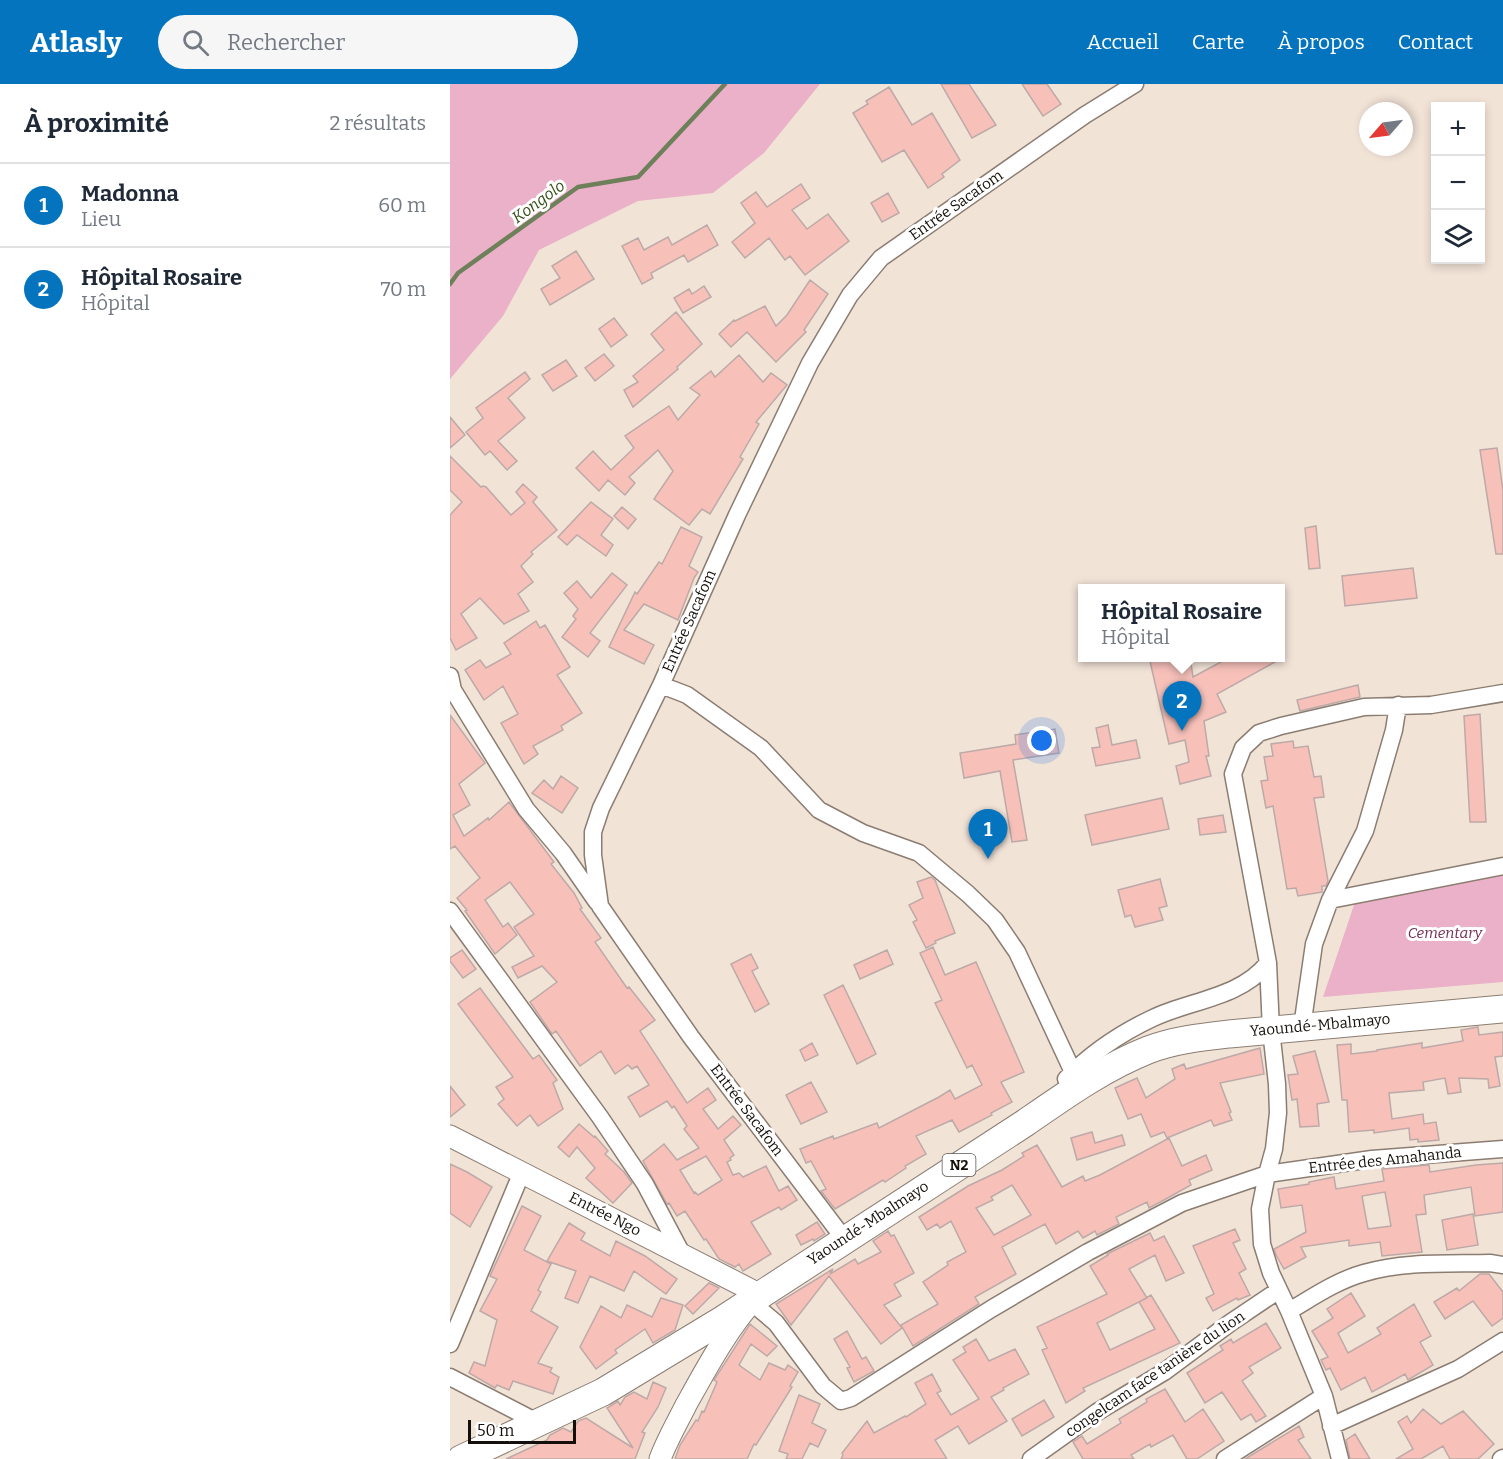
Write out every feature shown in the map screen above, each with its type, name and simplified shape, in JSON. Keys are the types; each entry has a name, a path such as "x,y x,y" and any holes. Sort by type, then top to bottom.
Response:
{"highway":[{"name":"Yaoundé-Mbalmayo","path":"461,1459 603,1392 722,1320 1092,1079 1149,1050 1191,1039 1503,1009"}],"street":[{"name":"Entrée Sacafom","path":"845,1240 692,1037 600,906 593,855 593,832 601,808 661,685 737,514 810,363 850,295 881,258 1085,115 1136,84"},
{"path":"450,676 453,690 526,809 563,853 600,906"},
{"path":"661,685 687,696 761,748 819,810 863,833 919,853 968,894 995,920 1017,952 1073,1072"},
{"path":"1341,1459 1324,1396 1271,1274 1262,1244 1260,1209 1274,1149 1278,1113 1277,1084 1271,1030 1268,963 1233,774 1244,748 1259,733 1281,726 1364,707 1431,705 1503,693"},
{"path":"1302,1027 1314,944 1330,900 1365,831 1394,730 1398,705"},
{"path":"1330,900 1503,866"},
{"path":"450,911 600,1117 645,1184 681,1252"},
{"path":"1025,1123 1073,1072 1119,1036 1155,1017 1226,993 1260,973 1268,963"},
{"name":"Entrée Ngo","path":"452,1136 681,1252 755,1298"},
{"name":"Entrée des Amahanda","path":"755,1298 823,1386 841,1401 850,1398 991,1309 1088,1252 1182,1203 1267,1174 1372,1159 1503,1149"},
{"path":"450,1344 522,1172"},
{"path":"1289,1311 1327,1289 1364,1273 1406,1265 1490,1263 1503,1265"},
{"name":"congelcam face tanière du lion","path":"1031,1459 1097,1412 1164,1371 1279,1290"},
{"path":"660,1459 698,1383 736,1322 755,1298"},
{"path":"1331,1426 1458,1369 1503,1341"},
{"path":"450,1377 539,1423"},
{"path":"1225,1459 1324,1396"}],"green space":[{"path":"450,84 820,84 764,153 713,193 638,201 539,250 503,316 450,379"},
{"name":"Cementary","path":"1503,869 1503,982 1323,997 1359,890"}],"building":[{"path":"941,84 969,84 996,125 972,138"},
{"path":"1022,84 1047,84 1061,104 1043,116"},
{"path":"889,87 912,125 932,113 960,160 942,174 944,177 928,188 904,150 882,162 853,113 868,104 866,101"},
{"path":"801,184 810,198 792,210 807,229 828,214 849,241 805,275 790,256 785,260 769,238 745,258 732,242 755,223 741,203 756,192 767,207"},
{"path":"888,193 899,213 882,222 871,203"},
{"path":"707,225 718,245 688,262 684,255 651,273 653,278 642,284 622,246 638,238 644,250 668,237 672,245"},
{"path":"576,251 594,279 550,305 541,289 560,278 552,266"},
{"path":"810,280 828,294 804,330 806,332 776,362 747,332 731,347 719,334 734,320 765,306 776,326 787,315"},
{"path":"704,286 711,297 683,313 674,298 689,289 692,294"},
{"path":"676,312 702,344 677,367 678,369 633,407 624,390 638,382 633,376 664,350 651,334"},
{"path":"614,318 627,335 611,347 599,329"},
{"path":"604,354 614,366 595,381 585,368"},
{"path":"739,355 763,382 771,373 787,385 756,422 759,424 740,457 743,459 710,514 702,509 689,525 654,499 673,471 658,450 629,477 635,483 625,495 608,480 599,491 576,468 593,451 611,470 634,448 625,436 669,406 678,420 700,395 690,388 711,371 715,377"},
{"path":"566,360 577,376 553,391 542,375"},
{"path":"525,372 530,379 508,398 525,418 498,441 517,461 507,470 490,451 485,455 466,432 483,418 476,408"},
{"path":"450,417 465,435 450,448"},
{"path":"1497,448 1503,490 1503,554 1496,554 1480,450"},
{"path":"450,456 481,487 486,487 511,515 525,503 516,492 523,484 537,497 533,502 557,530 531,552 533,554 521,566 533,582 518,594 529,611 504,624 480,598 461,614 477,638 456,650 450,638 450,515 462,502 450,490"},
{"path":"591,502 613,519 601,535 613,545 606,556 577,535 567,545 558,537"},
{"path":"622,507 636,519 628,529 614,516"},
{"path":"1316,526 1320,568 1309,569 1305,528"},
{"path":"681,527 702,537 689,566 698,572 678,620 644,604 624,630 654,645 644,664 609,647 635,592 637,594 659,562 662,564"},
{"path":"1413,568 1417,598 1345,606 1342,576"},
{"path":"612,573 627,585 590,633 600,641 588,657 562,637 576,619 573,616 578,609 564,593 577,581 591,598"},
{"path":"536,621 540,628 545,625 570,667 557,675 582,713 561,726 563,730 533,746 538,754 524,764 501,723 518,714 503,686 484,700 465,670 480,660 486,668 511,654 504,643"},
{"path":"1150,662 1191,662 1193,677 1221,662 1275,662 1217,694 1226,712 1204,721 1209,756 1206,756 1211,776 1180,784 1176,766 1189,762 1185,740 1169,744"},
{"path":"1358,685 1360,697 1300,711 1297,700"},
{"path":"1480,714 1486,822 1470,822 1464,716"},
{"path":"450,715 485,763 459,784 470,805 453,815 464,836 488,818 489,820 509,802 554,862 551,864 574,893 582,908 580,909 601,938 595,942 627,988 629,987 655,1020 640,1031 687,1103 708,1088 716,1100 703,1109 718,1129 733,1116 741,1125 724,1140 734,1155 727,1162 733,1175 739,1173 743,1177 766,1166 779,1191 788,1186 797,1200 781,1210 779,1207 751,1222 771,1254 743,1271 739,1264 735,1267 719,1259 685,1211 677,1216 669,1203 667,1204 643,1161 664,1144 677,1160 699,1148 684,1129 687,1126 674,1106 672,1108 667,1101 640,1117 628,1097 649,1085 637,1066 632,1069 628,1065 615,1074 601,1051 580,1066 556,1031 552,1034 530,1002 557,982 542,966 518,978 512,967 534,956 514,927 534,914 510,882 485,900 503,927 508,923 517,935 495,954 457,898 480,878 455,846 450,849","holes":["706,1156 722,1180 698,1195 694,1193 680,1170"]},
{"path":"1108,725 1112,745 1136,740 1140,758 1096,766 1092,748 1100,747 1096,728"},
{"path":"1055,729 1059,753 1013,760 1027,840 1012,842 1000,771 964,778 960,753 1016,744 1015,735"},
{"path":"1293,741 1294,748 1308,746 1314,777 1321,776 1324,797 1314,798 1328,881 1326,886 1322,886 1322,892 1298,896 1296,888 1287,889 1273,806 1266,808 1261,781 1268,780 1264,757 1273,756 1271,744"},
{"path":"561,776 578,788 562,813 532,793 544,780 553,789"},
{"path":"1162,798 1169,829 1092,845 1085,815"},
{"path":"1223,815 1226,832 1200,835 1198,819"},
{"path":"931,877 935,880 955,933 935,941 936,943 926,948 913,922 917,920 909,905 923,898 917,882"},
{"path":"1160,879 1167,906 1159,908 1163,920 1135,927 1131,915 1125,917 1118,890"},
{"path":"933,947 945,975 976,962 1024,1072 1001,1082 1012,1102 959,1132 952,1120 916,1136 926,1154 905,1166 906,1168 885,1182 883,1180 835,1209 821,1191 826,1189 811,1161 806,1163 800,1149 877,1123 879,1128 950,1090 955,1099 982,1085 972,1065 967,1068 935,1003 942,1000 920,953"},
{"path":"462,950 476,969 463,978 450,961 450,958"},
{"path":"887,950 893,964 860,979 854,965"},
{"path":"751,954 758,968 752,971 769,1004 755,1012 731,964"},
{"path":"843,985 876,1054 857,1064 824,995"},
{"path":"480,988 533,1059 539,1055 557,1080 553,1083 563,1109 538,1126 530,1115 517,1126 498,1104 504,1099 496,1087 513,1077 458,1004"},
{"path":"1478,1027 1479,1035 1503,1032 1503,1056 1495,1057 1500,1086 1489,1088 1488,1079 1459,1078 1461,1092 1448,1094 1445,1078 1423,1082 1424,1090 1389,1093 1392,1119 1423,1114 1424,1124 1436,1122 1439,1140 1418,1142 1418,1139 1410,1140 1409,1128 1374,1133 1374,1130 1349,1132 1347,1100 1342,1100 1337,1045 1351,1044 1351,1054 1422,1043 1422,1048 1463,1041 1461,1030"},
{"path":"812,1043 818,1055 805,1061 800,1050"},
{"path":"1260,1048 1264,1074 1220,1083 1232,1120 1214,1126 1211,1120 1167,1138 1164,1132 1151,1137 1141,1114 1128,1119 1115,1088 1137,1078 1146,1098 1175,1079 1172,1069 1184,1064 1186,1069"},
{"path":"1315,1051 1329,1102 1317,1104 1319,1126 1300,1127 1297,1099 1292,1100 1288,1075 1298,1074 1293,1056"},
{"path":"811,1082 827,1112 801,1124 786,1095"},
{"path":"450,1086 465,1105 450,1117"},
{"path":"579,1124 595,1136 608,1151 605,1154 632,1183 613,1203 586,1178 595,1168 577,1147 569,1157 558,1147"},
{"path":"1092,1132 1095,1143 1122,1135 1125,1145 1077,1160 1071,1138"},
{"path":"1169,1138 1182,1166 1206,1155 1212,1170 1189,1180 1191,1185 1149,1208 1147,1202 1116,1217 1119,1224 1097,1235 1095,1231 1083,1238 1078,1231 1056,1244 1045,1224 1002,1247 1016,1274 975,1297 979,1304 913,1346 901,1325 938,1304 923,1282 948,1265 947,1262 966,1252 951,1221 940,1228 937,1224 927,1230 919,1217 968,1186 1002,1170 1024,1156 1022,1153 1037,1145 1062,1187 1083,1176 1085,1181","holes":["1012,1185 1031,1215 994,1235 976,1208 993,1200 991,1197"]},
{"path":"1503,1163 1503,1212 1475,1216 1471,1187 1424,1195 1426,1214 1416,1215 1422,1252 1382,1256 1380,1242 1349,1246 1349,1240 1301,1247 1306,1257 1284,1269 1276,1255 1274,1249 1306,1232 1302,1205 1281,1208 1278,1189 1334,1177 1336,1189 1384,1181 1382,1169 1429,1165 1430,1172","holes":["1385,1192 1391,1226 1368,1229 1362,1196"]},
{"path":"450,1164 492,1187 470,1227 450,1213"},
{"path":"522,1206 541,1216 524,1250 551,1264 531,1311 558,1327 538,1363 552,1368 550,1372 559,1377 553,1394 513,1381 509,1390 497,1385 495,1388 469,1373 474,1362 485,1366 497,1320 480,1311 497,1279 490,1276"},
{"path":"1473,1214 1478,1245 1447,1250 1442,1220"},
{"path":"817,1222 825,1234 801,1245 796,1235"},
{"path":"569,1223 585,1233 581,1240 610,1256 616,1241 645,1256 677,1279 666,1294 634,1271 624,1291 590,1276 578,1303 565,1298 576,1271 547,1261"},
{"path":"1235,1229 1240,1240 1233,1243 1246,1269 1239,1273 1250,1295 1238,1300 1237,1298 1213,1311 1206,1298 1214,1294 1193,1246"},
{"path":"888,1231 891,1236 894,1235 914,1273 894,1284 901,1296 884,1305 902,1328 881,1344 829,1276 791,1325 776,1304 833,1269 830,1274 855,1259 858,1264 881,1252 873,1241"},
{"path":"1150,1233 1154,1241 1164,1236 1184,1273 1166,1281 1155,1255 1129,1269 1147,1298 1151,1295 1180,1343 1083,1388 1085,1391 1066,1403 1042,1350 1047,1348 1037,1327 1107,1294 1090,1266 1107,1254","holes":["1139,1302 1155,1329 1110,1350 1097,1323"]},
{"path":"1480,1274 1489,1274 1503,1292 1503,1318 1492,1326 1473,1301 1445,1319 1434,1302 1457,1288 1459,1291"},
{"path":"709,1283 719,1288 693,1314 685,1306"},
{"path":"1351,1293 1365,1316 1338,1333 1348,1353 1381,1334 1377,1328 1414,1304 1431,1336 1420,1342 1433,1365 1408,1380 1405,1374 1372,1392 1365,1377 1341,1390 1330,1368 1326,1370 1321,1360 1328,1357 1312,1331 1333,1318 1327,1309"},
{"path":"661,1298 683,1305 675,1330 653,1343 645,1329 615,1350 617,1353 596,1369 580,1347 601,1306 621,1318 627,1305 652,1317"},
{"path":"1266,1323 1281,1348 1249,1367 1253,1373 1242,1381 1266,1416 1256,1422 1251,1414 1241,1420 1222,1392 1205,1403 1187,1373 1223,1350 1220,1346 1231,1339 1233,1343"},
{"path":"750,1324 777,1346 767,1356 751,1344 739,1365 760,1380 769,1363 785,1370 788,1365 798,1372 790,1386 792,1387 756,1445 754,1444 747,1459 675,1459 680,1445 696,1420 698,1421 702,1411 704,1412 717,1382 714,1380"},
{"path":"847,1331 862,1359 866,1357 874,1371 854,1382 847,1368 850,1367 834,1339"},
{"path":"976,1339 989,1361 1015,1349 1029,1374 991,1397 1007,1421 969,1444 958,1426 935,1440 947,1459 841,1459 842,1453 867,1421 874,1433 926,1404 915,1383 932,1374 941,1391 937,1393 951,1415 979,1399 953,1360 966,1352 963,1347"},
{"path":"653,1382 666,1388 658,1407 642,1432 645,1433 635,1459 506,1459 547,1440 550,1435 563,1428 571,1432 578,1421 586,1418 633,1448 607,1408 618,1401 620,1405 625,1397 634,1392 647,1399"},
{"path":"1165,1389 1185,1422 1203,1409 1224,1441 1197,1459 1187,1459 1173,1435 1131,1455 1134,1459 1083,1459 1073,1442 1082,1436 1087,1444 1121,1423 1119,1419 1147,1402 1146,1399"},
{"path":"799,1395 820,1404 812,1423 826,1430 818,1447 810,1443 802,1459 786,1459 788,1454 779,1451"},
{"path":"1044,1400 1054,1417 1022,1436 1012,1419"},
{"path":"1423,1409 1441,1424 1463,1411 1494,1444 1478,1459 1450,1459 1443,1446 1421,1459 1396,1459 1413,1449 1398,1422 1407,1416 1411,1423"},
{"path":"1299,1426 1304,1437 1298,1440 1311,1459 1245,1459"},
{"path":"1355,1434 1370,1459 1350,1459 1346,1440"}],"waterway":[{"name":"Kongolo","path":"450,284 458,273 578,187 638,177 725,84"}],"place":[{"name":"Hôpital Rosaire","path":"1182,731"},
{"name":"Madonna","path":"988,859"}]}
